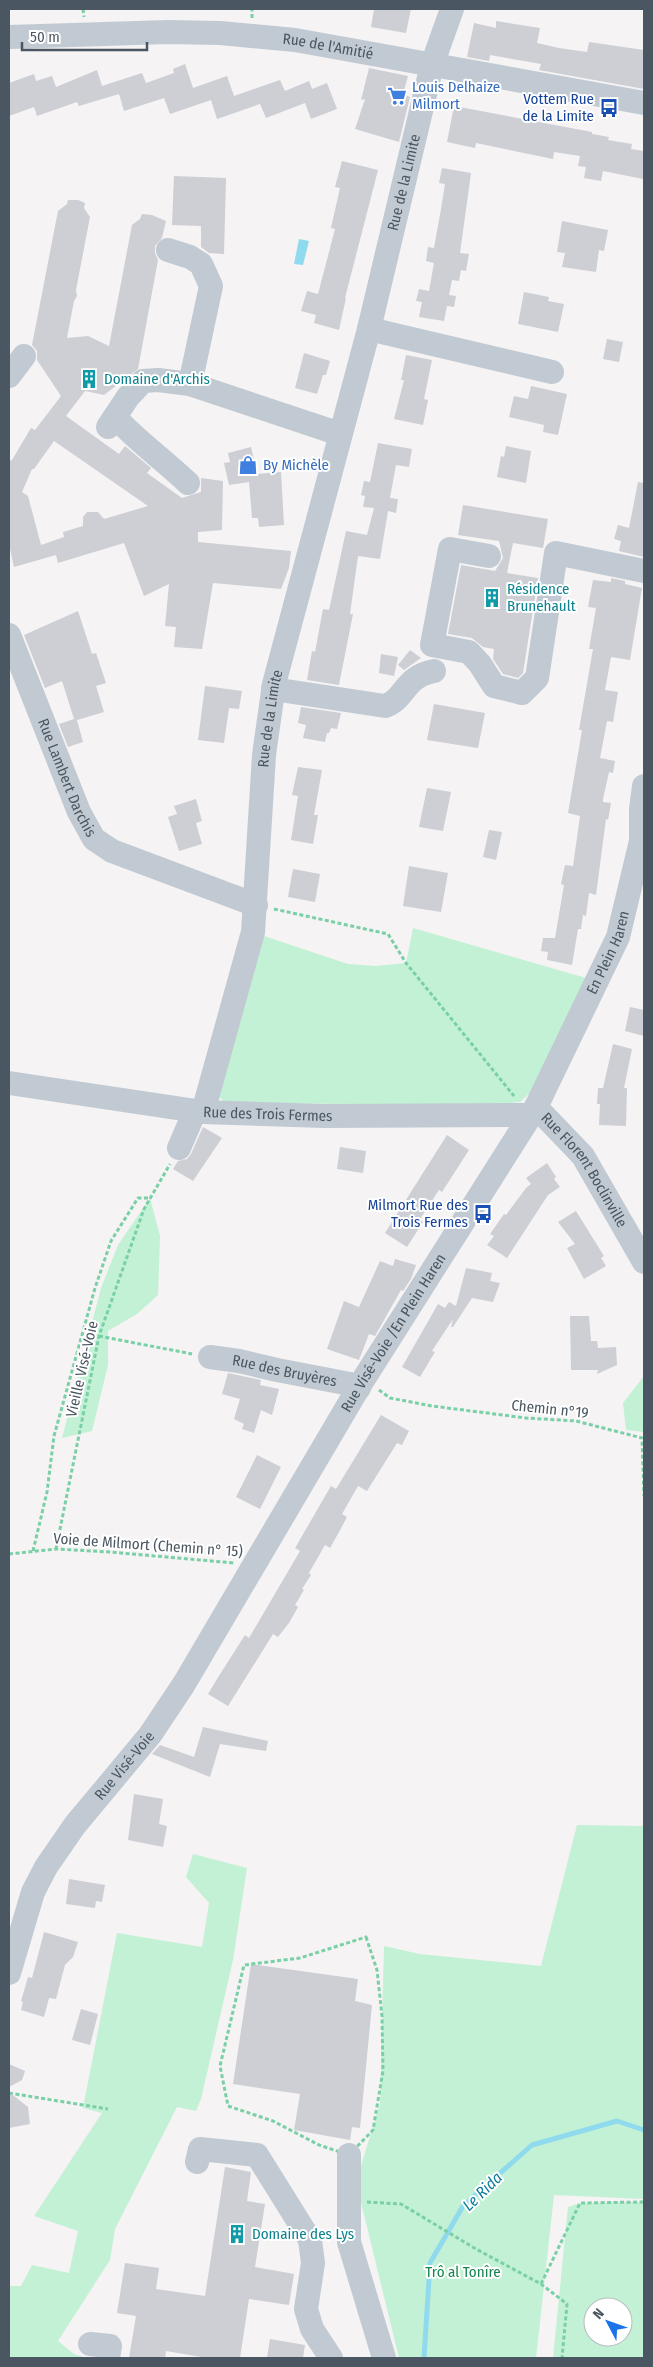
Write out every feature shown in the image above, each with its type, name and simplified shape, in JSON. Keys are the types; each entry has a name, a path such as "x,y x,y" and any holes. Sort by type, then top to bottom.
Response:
{"street":[{"name":"Rue de la Limite","path":"179,1148 199,1111 253,932 264,755 273,689 369,330 432,65 452,9"},
{"name":"Rue de l'Amitié","path":"9,37 168,32 220,33 295,40 644,103"},
{"path":"168,250 190,256 201,264 211,286 190,384"},
{"path":"369,330 552,372"},
{"path":"9,376 24,356"},
{"path":"188,483 158,454 112,422 128,396 143,381 158,380 190,384 340,434"},
{"path":"490,556 450,549 432,645 469,652 494,686 522,693 537,678 556,553 644,571"},
{"name":"Rue Lambert Darchis","path":"9,635 79,812 94,839 112,852 256,905"},
{"path":"273,689 385,706 392,704 409,682 420,673 434,670"},
{"name":"En Plein Haren","path":"533,1111 618,937 641,841 641,809 644,786"},
{"name":"Rue des Trois Fermes","path":"9,1084 199,1111 324,1116 533,1111"},
{"name":"Rue Florent Boclinville","path":"533,1111 583,1156 644,1262"},
{"name":"Rue Visé-Voie /En Plein Haren","path":"257,1562 361,1384 533,1111"},
{"name":"Rue des Bruyères","path":"210,1358 239,1360 277,1370 350,1384 361,1384"},
{"name":"Rue Visé-Voie","path":"9,1973 33,1892 46,1866 75,1825 150,1735 184,1684 257,1562"},
{"path":"197,2162 200,2149 257,2156 310,2240 313,2263 306,2309 312,2329 331,2358"},
{"path":"349,2155 349,2242 384,2358"}],"path":[{"path":"256,905 388,934 406,964 533,1111"},
{"name":"Vieille Visé-Voie","path":"56,1549 99,1336 144,1209 179,1148"},
{"path":"33,1551 47,1492 54,1436 95,1288 111,1241 138,1198 150,1198"},
{"path":"99,1336 210,1358"},
{"name":"Chemin n°19","path":"361,1384 390,1398 483,1413 576,1421 642,1438 644,1496"},
{"name":"Voie de Milmort (Chemin n° 15)","path":"9,1554 56,1549 240,1564 257,1562"},
{"path":"366,1938 377,1970 382,2016 382,2072 373,2130 349,2155 319,2145 273,2122 228,2106 220,2066 244,1965 300,1958 366,1938"},
{"path":"9,2093 108,2108"},
{"path":"349,2201 401,2204 476,2249 541,2284 567,2304 562,2358"},
{"path":"541,2284 580,2203 644,2202"}],"green space":[{"path":"413,928 593,980 533,1090 520,1102 492,1105 226,1103 219,1097 258,934 348,964 375,966 406,963"},
{"path":"150,1198 160,1236 158,1295 137,1314 108,1331 108,1365 92,1431 62,1438 101,1288 118,1245"},
{"path":"644,1376 644,1432 626,1430 623,1403"},
{"name":"Trô al Tonîre","path":"577,1825 644,1826 644,2199 554,2195 536,2358 399,2358 356,2182 380,2104 384,1946 420,1954 541,1966"},
{"path":"193,1854 247,1868 233,1960 201,2099 196,2111 177,2107 115,2229 110,2260 58,2341 74,2354 87,2358 9,2358 9,2286 21,2286 32,2265 69,2273 78,2231 34,2216 102,2113 83,2108 117,1933 202,1947 209,1903 186,1877"},
{"path":"644,2202 644,2358 553,2358 568,2207 580,2203"}],"water":[{"path":"299,239 309,241 303,265 294,264"}],"building":[{"path":"374,9 411,9 406,33 371,27"},
{"path":"496,21 540,28 537,43 559,48 587,52 589,42 644,50 644,89 539,70 541,64 490,55 489,61 467,57 474,23 496,28"},
{"path":"185,64 193,88 227,76 234,96 280,80 285,91 309,81 312,89 327,83 337,109 311,119 305,103 266,118 260,104 217,119 211,100 170,114 164,98 124,111 119,94 79,106 77,102 37,116 34,107 9,116 9,83 34,74 36,81 52,76 56,87 97,70 102,86 142,73 146,83 174,73 173,69"},
{"path":"369,68 408,76 403,94 410,97 399,142 355,129 365,99 361,100"},
{"path":"454,106 592,132 592,134 609,137 608,140 632,144 631,149 644,151 643,179 603,171 601,181 584,178 586,167 578,166 580,156 554,152 553,159 476,143 475,148 447,142"},
{"path":"342,161 378,170 345,298 339,330 314,323 316,315 301,311 307,291 318,294 335,229 331,228 340,188 335,187"},
{"path":"442,168 471,173 460,253 469,254 466,271 461,270 459,281 452,280 449,295 456,296 454,307 447,306 444,321 419,317 422,302 416,301 419,289 429,291 434,263 426,261 428,247 434,248 441,209 445,184 439,183"},
{"path":"174,176 226,178 224,254 209,253 201,247 201,226 172,225"},
{"path":"68,200 78,200 85,203 84,208 90,217 76,290 77,296 74,301 67,338 88,336 109,346 132,225 140,219 142,214 152,215 166,221 162,238 155,246 158,260 138,369 104,395 85,391 66,416 119,454 125,446 151,468 147,473 182,498 201,492 201,478 223,481 222,530 198,532 198,542 291,551 289,568 281,589 213,583 202,649 174,647 176,627 165,626 169,584 144,596 124,543 58,563 56,555 14,567 9,544 9,461 12,460 31,428 35,430 61,396 37,360 37,351 32,345 58,211 67,204","holes":["54,441 148,506 104,519 98,512 87,512 83,517 83,526 63,532 64,537 41,545 28,496 22,492 32,469 34,469"]},
{"path":"562,221 608,230 604,251 599,250 596,272 562,267 565,253 557,252"},
{"path":"524,292 549,297 548,301 564,304 558,332 518,324"},
{"path":"607,339 623,342 619,362 603,359"},
{"path":"304,353 330,361 317,394 295,388"},
{"path":"406,355 432,360 424,399 428,400 423,425 394,419 404,380 401,380"},
{"path":"531,386 567,394 558,435 543,432 544,425 509,417 514,396 528,399"},
{"path":"378,443 412,449 409,467 396,465 390,498 398,499 396,513 388,511 380,559 358,556 350,614 353,614 339,685 307,680 312,651 315,652 323,609 329,610 346,531 367,535 374,508 363,507 365,496 361,495 364,481 370,482"},
{"path":"506,446 531,451 526,483 497,477 501,456 504,457"},
{"path":"251,447 257,474 281,472 284,525 259,527 258,518 252,518 249,482 229,485 224,463 230,462 228,453"},
{"path":"638,482 644,483 644,557 619,551 621,541 614,539 618,525 629,528"},
{"name":"Résidence Brunehault","path":"463,505 548,519 543,548 513,543 507,573 538,578 523,673 518,678 503,674 493,659 494,649 483,647 472,638 448,634 461,565 495,571 503,558 499,541 458,535"},
{"path":"611,578 642,588 630,660 611,657 605,690 618,692 613,722 607,721 600,758 615,761 613,773 609,772 603,799 603,802 611,803 608,820 606,819 596,895 589,893 586,916 583,915 581,929 578,929 572,965 547,960 548,952 541,951 543,938 555,938 564,885 561,884 565,865 573,866 580,816 568,813 582,730 579,730 593,649 589,649 596,608 588,607 593,580 611,582"},
{"path":"78,611 92,654 96,653 106,683 96,686 104,712 77,720 83,742 68,747 59,724 74,719 62,681 45,688 24,635"},
{"path":"410,650 421,658 404,670 398,665"},
{"path":"381,654 398,657 394,676 379,673"},
{"path":"205,686 242,691 239,709 229,708 224,743 198,740"},
{"path":"434,704 485,713 478,748 427,740"},
{"path":"301,707 341,713 337,729 331,728 329,733 327,733 325,742 303,738 306,725 298,723"},
{"path":"298,767 322,770 314,815 318,815 313,844 291,840 298,796 292,795"},
{"path":"427,788 451,792 443,831 419,827"},
{"path":"196,799 202,821 196,823 202,844 179,851 168,817 177,814 174,806"},
{"path":"489,830 502,832 496,860 483,857"},
{"path":"409,866 448,873 441,912 403,906"},
{"path":"293,869 320,874 315,902 288,897"},
{"path":"630,1007 644,1010 644,1036 625,1031"},
{"path":"613,1044 632,1049 624,1088 627,1088 626,1126 599,1125 600,1104 597,1104 598,1088 603,1088"},
{"path":"203,1127 222,1138 193,1181 173,1169 178,1161 187,1159 191,1154"},
{"path":"447,1135 469,1150 442,1192 439,1190 420,1219 423,1222 407,1247 385,1233"},
{"path":"340,1147 366,1151 363,1173 337,1169"},
{"path":"547,1163 560,1187 548,1195 507,1258 487,1245 494,1236 490,1234 504,1214 506,1215 531,1184 526,1178"},
{"path":"576,1211 604,1256 601,1258 606,1266 584,1279 567,1248 575,1244 558,1222"},
{"path":"395,1259 416,1265 411,1279 403,1291 401,1290 375,1336 369,1334 359,1360 327,1349 344,1301 359,1307 380,1261 393,1266"},
{"path":"466,1268 492,1273 490,1281 500,1283 493,1302 472,1298 453,1327 451,1327 453,1319 432,1351 435,1352 420,1377 402,1367 438,1304 445,1308 449,1302 456,1306"},
{"path":"570,1316 589,1316 591,1341 597,1341 598,1348 616,1347 617,1365 597,1374 598,1370 571,1370"},
{"path":"228,1373 261,1380 260,1385 279,1389 272,1415 261,1410 254,1433 242,1429 244,1424 234,1419 240,1399 222,1394"},
{"path":"381,1415 409,1431 402,1445 397,1443 367,1491 358,1486 342,1514 347,1517 330,1548 325,1545 309,1573 311,1575 302,1589 304,1590 295,1605 298,1607 289,1623 278,1637 273,1634 228,1706 208,1694 245,1635 249,1638 300,1551 295,1548 331,1486 336,1489"},
{"path":"257,1455 281,1467 260,1509 236,1497"},
{"path":"203,1727 268,1741 266,1751 220,1744 210,1777 152,1754 160,1745 194,1757"},
{"path":"134,1794 163,1799 159,1824 167,1826 163,1847 128,1840"},
{"path":"69,1879 105,1885 102,1902 96,1901 95,1908 66,1904"},
{"path":"44,1932 78,1942 73,1957 65,1965 56,1999 49,1998 44,2017 21,2010 23,2002 21,2001 28,1977 32,1978"},
{"path":"251,1964 358,1979 355,2001 372,2005 360,2128 352,2127 350,2140 294,2130 300,2094 233,2084"},
{"path":"81,2009 98,2014 90,2045 72,2040"},
{"path":"9,2064 25,2071 22,2080 9,2087"},
{"path":"9,2092 28,2107 30,2124 9,2128"},
{"name":"Domaine des Lys","path":"225,2167 251,2172 247,2201 265,2204 255,2267 294,2274 289,2305 249,2299 240,2358 207,2358 166,2351 165,2358 129,2358 136,2316 117,2313 125,2263 159,2268 156,2289 205,2296"},
{"path":"270,2339 305,2345 303,2358 267,2358"}],"waterway":[{"name":"Le Rida","path":"424,2358 430,2263 463,2206 532,2145 617,2121 644,2130"}],"place":[{"name":"Louis Delhaize Milmort","path":"397,96"},
{"name":"Vottem Rue de la Limite","path":"609,108"},
{"name":"Domaine d'Archis","path":"89,379"},
{"name":"By Michèle","path":"248,465"},
{"name":"Résidence Brunehault","path":"492,598"},
{"name":"Milmort Rue des Trois Fermes","path":"483,1214"},
{"name":"Domaine des Lys","path":"237,2234"}]}
